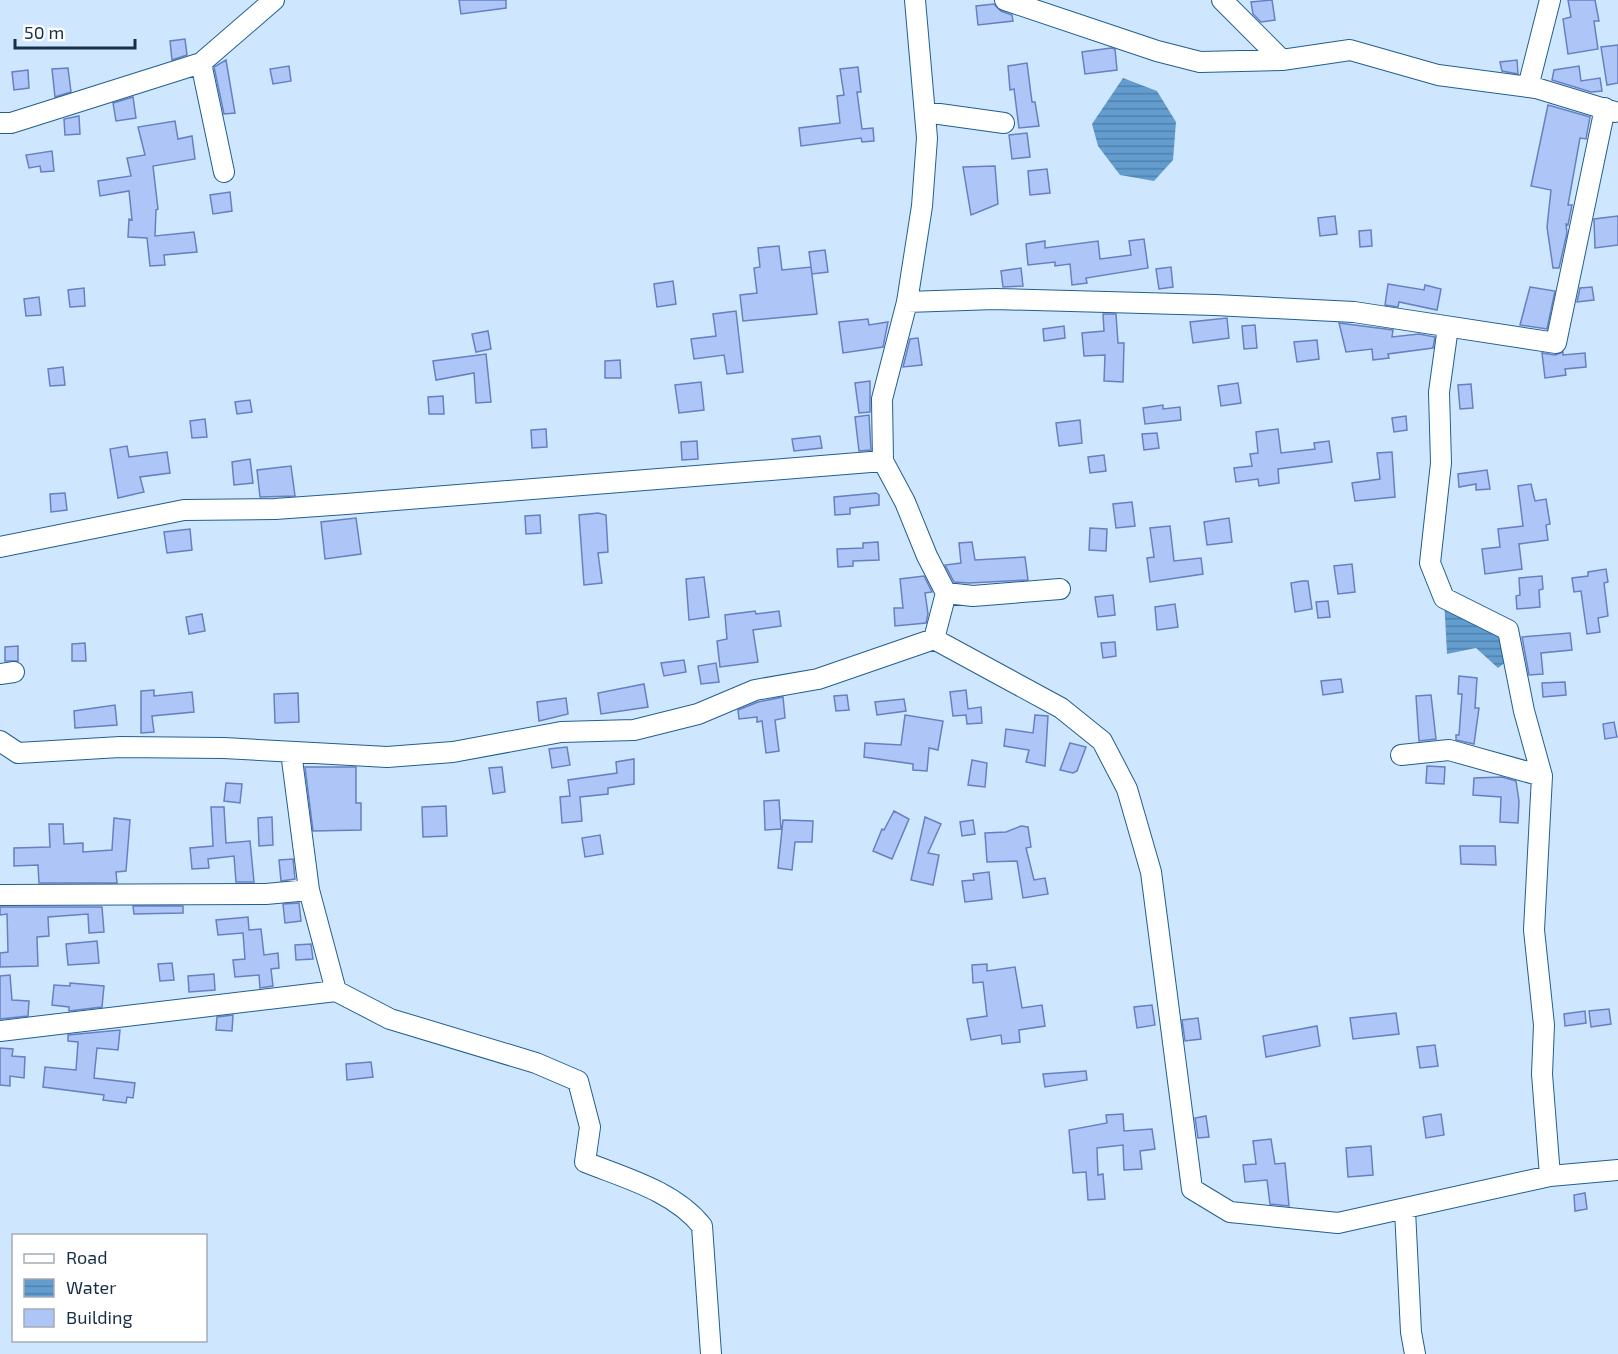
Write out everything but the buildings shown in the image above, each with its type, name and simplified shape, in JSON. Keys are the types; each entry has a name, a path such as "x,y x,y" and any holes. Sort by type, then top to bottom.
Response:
{"street":[{"path":"0,123 11,123 201,63 274,0"},
{"path":"915,0 927,138 922,206 907,302 882,399 883,461 905,502 927,556 946,593 934,639"},
{"path":"907,302 995,300 1215,305 1354,312 1556,343 1612,111 1528,87 1438,75 1350,50 1282,60 1200,62 1156,51 1005,0"},
{"path":"1222,0 1282,60"},
{"path":"1528,87 1550,0"},
{"path":"201,63 224,172"},
{"path":"925,112 1004,123"},
{"path":"1448,327 1439,392 1441,463 1430,563 1444,598 1508,630 1524,711 1542,776 1534,930 1544,1025 1542,1074 1550,1176"},
{"path":"0,548 184,510 275,509 883,461"},
{"path":"946,593 973,596 1060,589"},
{"path":"0,741 18,753 120,747 387,757 453,752 561,732 634,730 698,714 755,690 818,679 934,639 1061,708 1102,741 1127,789 1151,872 1192,1189 1230,1212 1338,1223 1405,1210 1550,1176 1618,1170"},
{"path":"1401,755 1449,750 1542,776"},
{"path":"291,752 309,890 336,991"},
{"path":"0,895 266,894 309,890"},
{"path":"0,1031 336,991 390,1019 537,1063 578,1081 590,1127 585,1162 655,1190 691,1212 702,1226 711,1354"},
{"path":"1405,1210 1411,1332 1415,1354"}],"water":[{"path":"1123,78 1157,91 1176,122 1173,160 1154,181 1120,175 1098,146 1092,124"},
{"path":"1444,598 1520,651 1498,668 1476,648 1447,654"}]}
